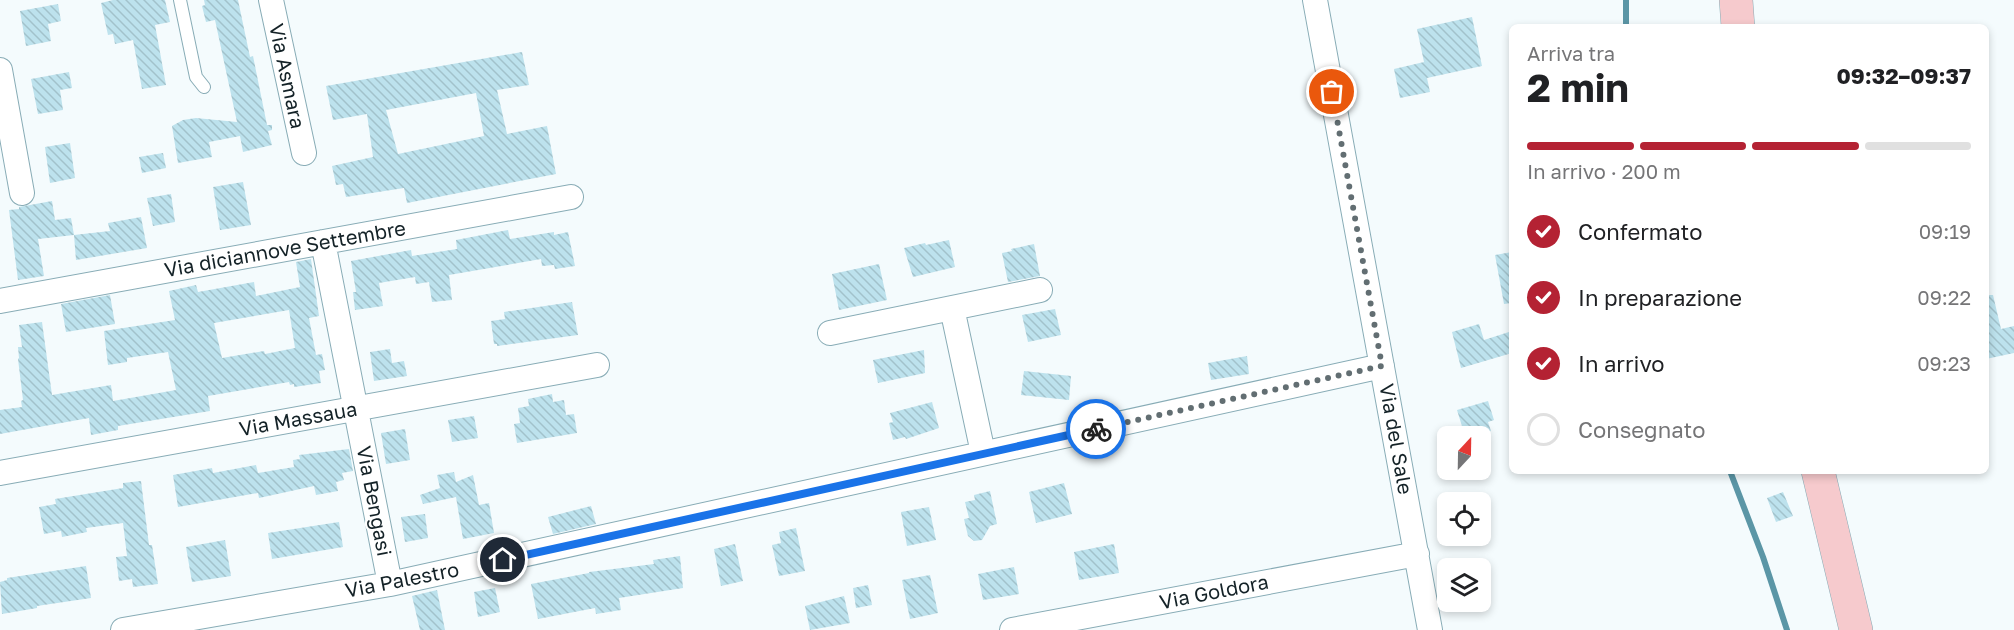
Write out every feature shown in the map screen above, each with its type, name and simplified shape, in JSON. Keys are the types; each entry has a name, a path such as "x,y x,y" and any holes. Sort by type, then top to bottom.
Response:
{"main road":[{"path":"1736,0 1738,24"},
{"path":"1819,474 1856,630"}],"street":[{"name":"Via Asmara","path":"270,0 304,153"},
{"name":"Via del Sale","path":"1315,0 1431,630"},
{"path":"0,70 22,193"},
{"name":"Via diciannove Settembre","path":"0,301 571,197"},
{"name":"Via Bengasi","path":"323,242 390,584"},
{"path":"830,333 1040,290"},
{"path":"952,308 983,453"},
{"name":"Via Massaua","path":"0,473 597,365"},
{"name":"Via Palestro","path":"123,630 390,584 1382,366"},
{"name":"Via Goldora","path":"1012,630 1417,554"}],"lane":[{"path":"180,0 196,77 204,87"}],"building":[{"path":"113,0 165,0 170,22 155,25 166,85 142,89 133,40 115,44 113,34 108,35 101,3"},
{"path":"204,0 238,0 250,57 253,56 267,125 272,125 272,130 268,131 272,145 243,152 240,136 209,142 212,157 178,163 172,126 183,120 196,118 237,122 215,20 206,22 202,6 205,5"},
{"path":"58,4 61,21 48,24 51,41 26,46 20,11"},
{"path":"1472,17 1482,66 1427,78 1430,92 1400,98 1394,69 1424,62 1417,29"},
{"path":"522,52 529,85 497,90 507,134 547,126 556,174 407,203 404,188 346,197 343,184 336,185 332,166 373,157 367,114 333,120 326,86","holes":["476,93 484,136 398,154 386,110"]},
{"path":"69,72 72,88 60,90 63,110 38,114 31,79"},
{"path":"70,143 75,178 50,183 45,147"},
{"path":"163,153 166,168 142,173 139,157"},
{"path":"243,182 251,225 220,230 213,187"},
{"path":"171,194 175,222 153,226 147,198"},
{"path":"52,201 55,220 71,218 74,235 38,239 44,276 18,280 9,210"},
{"path":"141,217 147,248 76,260 74,235 110,231 108,223"},
{"path":"508,230 510,239 568,232 575,266 555,269 554,265 542,266 541,259 449,275 452,300 432,302 429,282 416,284 415,277 379,283 383,306 355,310 353,292 356,292 351,261 411,250 412,256 457,249 456,240"},
{"path":"949,240 955,267 913,277 904,248"},
{"path":"1034,244 1040,276 1008,282 1002,253"},
{"path":"1509,253 1509,303 1504,304 1495,255"},
{"path":"311,259 319,316 309,318 316,355 322,354 325,370 319,371 321,383 294,387 294,384 290,385 289,382 208,396 210,411 118,426 118,430 91,435 89,418 0,434 0,410 22,407 18,359 18,347 22,347 19,325 42,322 52,395 111,385 113,401 176,390 168,352 127,358 127,362 108,365 104,331 175,320 169,291 196,285 198,292 254,282 256,296 300,287 296,262","holes":["289,310 295,348 265,354 264,351 222,358 214,323"]},
{"path":"879,264 887,300 839,310 832,274"},
{"path":"110,295 115,324 66,332 61,304"},
{"path":"1989,295 1993,295 2001,329 2014,326 2014,353 1989,358"},
{"path":"572,302 578,335 497,346 494,344 491,321 505,319 504,312"},
{"path":"1055,309 1061,335 1028,342 1022,315"},
{"path":"1479,324 1484,340 1509,332 1509,354 1461,368 1452,332"},
{"path":"390,349 392,363 404,361 407,376 374,381 370,352"},
{"path":"924,350 925,373 878,383 873,360"},
{"path":"1247,356 1249,374 1211,380 1208,363"},
{"path":"1024,371 1071,376 1069,400 1021,395"},
{"path":"552,394 553,402 564,400 566,415 574,414 577,433 517,443 514,424 520,423 518,408 529,406 528,399"},
{"path":"1488,401 1494,420 1488,422 1489,426 1462,426 1457,410"},
{"path":"932,402 939,428 906,439 905,437 893,440 889,423 893,422 890,413"},
{"path":"474,416 478,438 452,442 448,420"},
{"path":"405,429 410,460 386,464 381,433"},
{"path":"349,449 353,471 342,473 344,480 336,482 338,491 316,495 314,486 259,498 258,493 178,507 173,475 212,468 213,473 256,465 258,473 294,467 293,460 300,459 299,455"},
{"path":"454,472 456,482 473,475 479,505 489,503 494,533 463,539 456,497 423,504 420,495 440,488 437,475"},
{"path":"141,481 149,545 152,545 158,584 133,587 132,579 119,581 116,557 127,556 123,523 86,528 87,532 62,537 61,531 44,534 39,507 56,504 55,499 123,488 123,483"},
{"path":"1064,483 1072,514 1036,523 1029,492"},
{"path":"990,491 997,524 990,526 982,540 974,541 968,536 964,519 969,518 965,502 975,500 974,495"},
{"path":"1783,492 1793,516 1776,522 1767,498"},
{"path":"591,506 596,524 553,534 548,517"},
{"path":"929,507 936,540 907,546 901,512"},
{"path":"425,514 428,538 405,542 401,517"},
{"path":"339,522 343,547 272,559 268,533"},
{"path":"796,528 805,571 779,576 772,545 781,543 779,532"},
{"path":"225,540 231,576 192,582 186,547"},
{"path":"735,544 743,581 721,586 714,549"},
{"path":"1114,544 1119,573 1079,580 1074,552"},
{"path":"680,556 683,588 619,598 621,610 596,614 595,608 538,619 531,584 589,572 654,564 653,560"},
{"path":"86,566 91,598 2,614 0,582 7,578"},
{"path":"1014,567 1019,594 983,600 978,574"},
{"path":"930,575 938,613 910,619 902,580"},
{"path":"868,585 872,605 856,608 853,588"},
{"path":"495,588 500,612 478,617 474,592"},
{"path":"437,590 445,630 420,630 412,596"},
{"path":"844,596 850,623 810,630 805,606"}],"waterway":[{"path":"1626,0 1626,24"},
{"path":"1731,474 1763,557 1787,630"}],"way so far":[{"path":"1096,429 1382,366 1332,92"}],"route":[{"path":"503,560 1096,429"}]}
